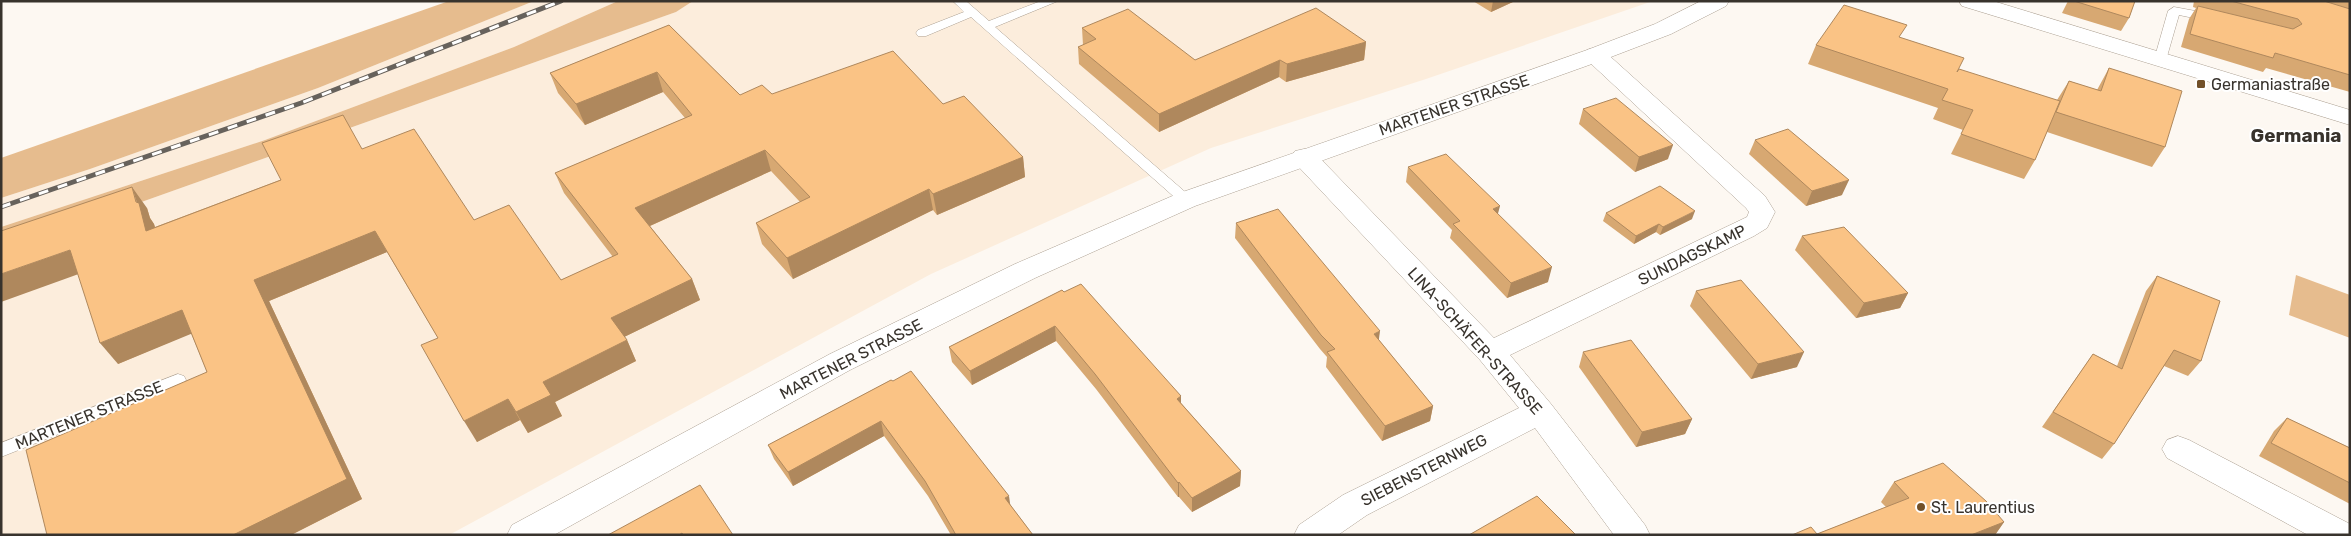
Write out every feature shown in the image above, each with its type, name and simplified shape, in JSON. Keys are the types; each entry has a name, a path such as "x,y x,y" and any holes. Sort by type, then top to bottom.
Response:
{"street":[{"name":"MARTENER STRASSE","path":"524,535 840,362 1025,271 1186,200 1595,55 1663,29 1718,1"},
{"path":"1970,1 2350,118"},
{"name":"SUNDAGSKAMP","path":"1490,352 1745,230 1758,222 1762,212 1756,202 1595,55"},
{"name":"LINA-SCHÄFER-STRASSE","path":"1304,157 1490,352 1540,412 1633,535"},
{"name":"SIEBENSTERNWEG","path":"1311,535 1355,505 1540,412"},
{"path":"2178,449 2339,535"}],"lane":[{"path":"959,1 1186,200"},
{"path":"986,26 1052,1"},
{"path":"2160,60 2174,11 2188,12 2223,21"},
{"path":"922,33 971,13"},
{"name":"MARTENER STRASSE","path":"1,450 178,380"}],"shaded area":[{"path":"449,1 534,1 318,88 90,169 1,198 1,158"},
{"path":"534,1 618,1 514,47 265,140 1,227 1,198 90,169 318,88"},
{"path":"618,1 693,1 676,12 1,252 1,227 265,140 514,47"},
{"path":"693,1 1653,1 1426,79 1211,148 931,274 449,535 1,535 1,252 676,12"},
{"path":"2296,275 2350,295 2350,338 2289,315"}],"building":[{"path":"2074,1 2135,1 2129,18"},
{"path":"2231,1 2324,1 2350,9 2350,75 2275,53 2273,58 2190,34 2198,6 2293,29 2302,24 2298,19"},
{"path":"1844,5 1907,25 1899,37 1964,58 1957,72 1959,69 2060,101 2035,160 1961,134 1973,110 1942,100 1948,89 1816,45"},
{"path":"1316,8 1366,42 1287,64 1280,60 1159,114 1078,47 1096,39 1082,28 1128,9 1195,60"},
{"path":"669,25 740,95 762,85 772,94 893,51 943,104 964,96 1023,157 933,194 929,189 787,258 756,223 810,197 765,150 635,208 692,279 611,318 627,340 543,382 551,395 516,412 508,399 464,421 421,345 438,338 375,231 254,280 347,479 233,535 47,535 26,450 207,372 182,310 100,343 70,250 1,274 1,231 132,187 136,202 139,203 146,231 281,180 262,143 343,115 362,149 414,129 474,220 509,205 561,280 618,254 555,173 692,115 657,72 576,104 550,73"},
{"path":"2109,68 2182,91 2165,147 2056,112 2069,81 2101,91"},
{"path":"1616,98 1673,145 1639,157 1583,109"},
{"path":"1788,129 1849,180 1812,191 1755,140"},
{"path":"1446,154 1500,206 1493,209 1552,267 1511,283 1453,224 1460,221 1408,167"},
{"path":"1660,186 1695,211 1663,227 1659,224 1636,236 1606,213"},
{"path":"1278,209 1380,331 1374,334 1433,406 1385,426 1327,352 1335,349 1321,335 1236,223"},
{"path":"1844,227 1908,293 1864,303 1802,236"},
{"path":"2157,276 2220,301 2201,361 2174,350 2114,444 2053,412 2093,354 2122,369"},
{"path":"1741,280 1804,352 1758,364 1696,291"},
{"path":"1081,284 1181,396 1177,399 1241,471 1192,498 1178,483 1095,374 1055,326 970,371 949,347 1062,290 1064,292"},
{"path":"1631,340 1692,419 1642,432 1583,352"},
{"path":"911,371 1009,496 1005,498 1033,535 956,535 925,481 881,421 788,472 768,445"},
{"path":"2287,418 2350,448 2350,483 2271,443"},
{"path":"1943,463 1986,501 2004,522 1971,535 1792,535 1811,527 1817,534 1909,498 1894,482"},
{"path":"700,485 733,535 683,535 682,533 679,535 608,535"},
{"path":"1537,496 1576,535 1469,535"}],"railway":[{"path":"1,207 301,103 561,1"}],"place":[{"name":"Germaniastraße","path":"2201,84"},
{"name":"St. Laurentius","path":"1921,507"}],"district":[{"name":"Germania","path":"2296,135"}]}
